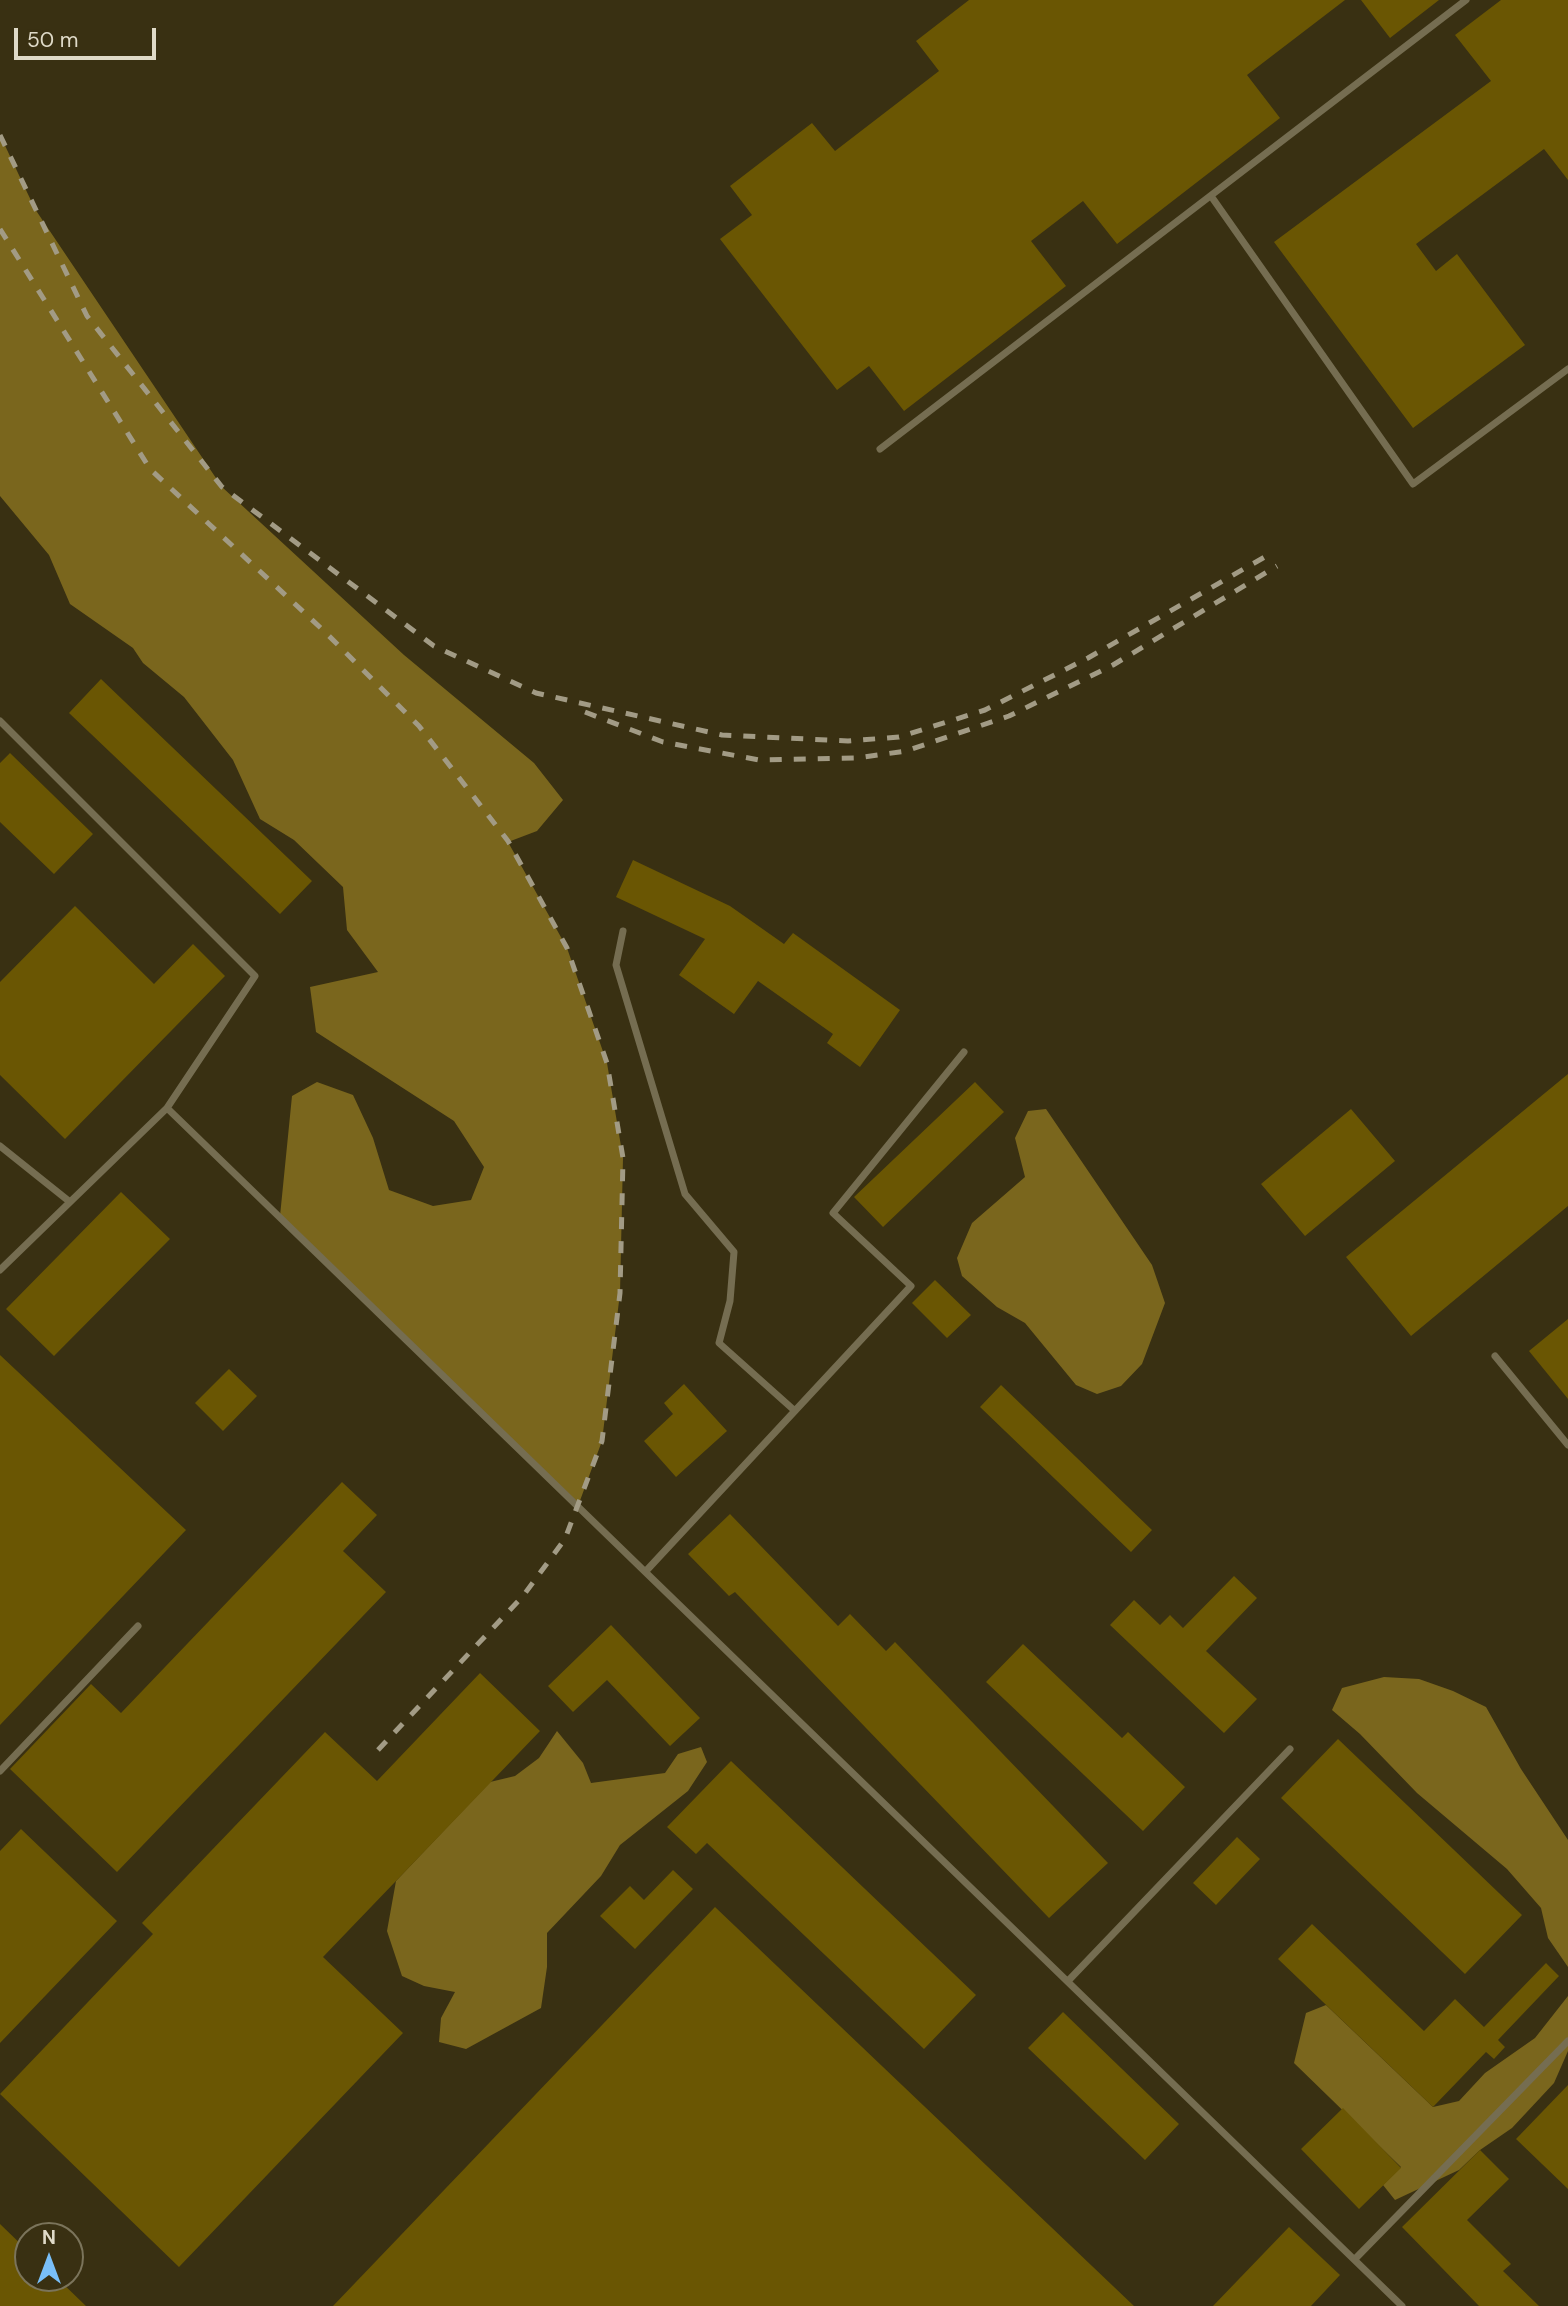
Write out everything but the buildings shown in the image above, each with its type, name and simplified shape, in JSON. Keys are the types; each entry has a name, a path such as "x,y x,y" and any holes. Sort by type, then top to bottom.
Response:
{"lane":[{"path":"880,449 1466,0"},
{"path":"1211,196 1413,484 1568,369"},
{"path":"0,721 254,976 167,1108 0,1270"},
{"path":"623,931 616,965 685,1194 734,1252 730,1301 719,1343 795,1411"},
{"path":"646,1572 911,1286 832,1213 964,1052"},
{"path":"167,1108 1402,2306"},
{"path":"0,1146 70,1202"},
{"path":"1495,1356 1568,1445"},
{"path":"0,1770 138,1626"},
{"path":"1068,1981 1290,1749"},
{"path":"1355,2259 1568,2041"}],"shaded area":[{"path":"0,135 35,209 222,487 404,655 534,763 563,800 537,831 508,842 567,948 607,1063 623,1158 620,1293 602,1441 578,1506 280,1216 292,1096 317,1082 353,1095 373,1138 389,1190 433,1206 471,1200 484,1167 454,1121 316,1032 310,987 378,972 347,930 343,887 294,840 260,819 233,760 184,697 143,663 133,648 70,604 49,555 0,496"},
{"path":"1046,1109 1152,1265 1165,1303 1142,1364 1121,1386 1097,1394 1076,1385 1025,1323 997,1307 962,1276 957,1258 972,1223 1025,1177 1015,1138 1028,1111"},
{"path":"1384,1677 1419,1679 1486,1707 1521,1769 1568,1840 1568,1967 1548,1938 1541,1908 1507,1869 1417,1793 1360,1734 1332,1710 1342,1688"},
{"path":"557,1731 583,1763 591,1783 665,1773 678,1754 701,1747 707,1762 688,1791 620,1845 601,1876 547,1933 547,1967 541,2008 466,2049 439,2042 441,2018 455,1992 424,1986 402,1976 387,1931 396,1881 490,1782 515,1776 539,1758"},
{"path":"1568,1996 1568,2051 1554,2083 1512,2128 1480,2150 1459,2170 1395,2200 1383,2185 1401,2167 1294,2063 1306,2013 1326,2005 1433,2107 1459,2101 1485,2073 1535,2038"}],"railway":[{"path":"0,135 87,316 222,487 434,646 536,693 722,735 848,741 899,737 985,710 1088,658 1270,554"},
{"path":"0,229 150,469 324,631 419,726 508,841 567,948 607,1063 623,1158 620,1293 602,1441 565,1539 523,1596 378,1750"},
{"path":"585,712 663,742 759,760 857,758 906,751 1009,716 1113,665 1277,566"}]}
